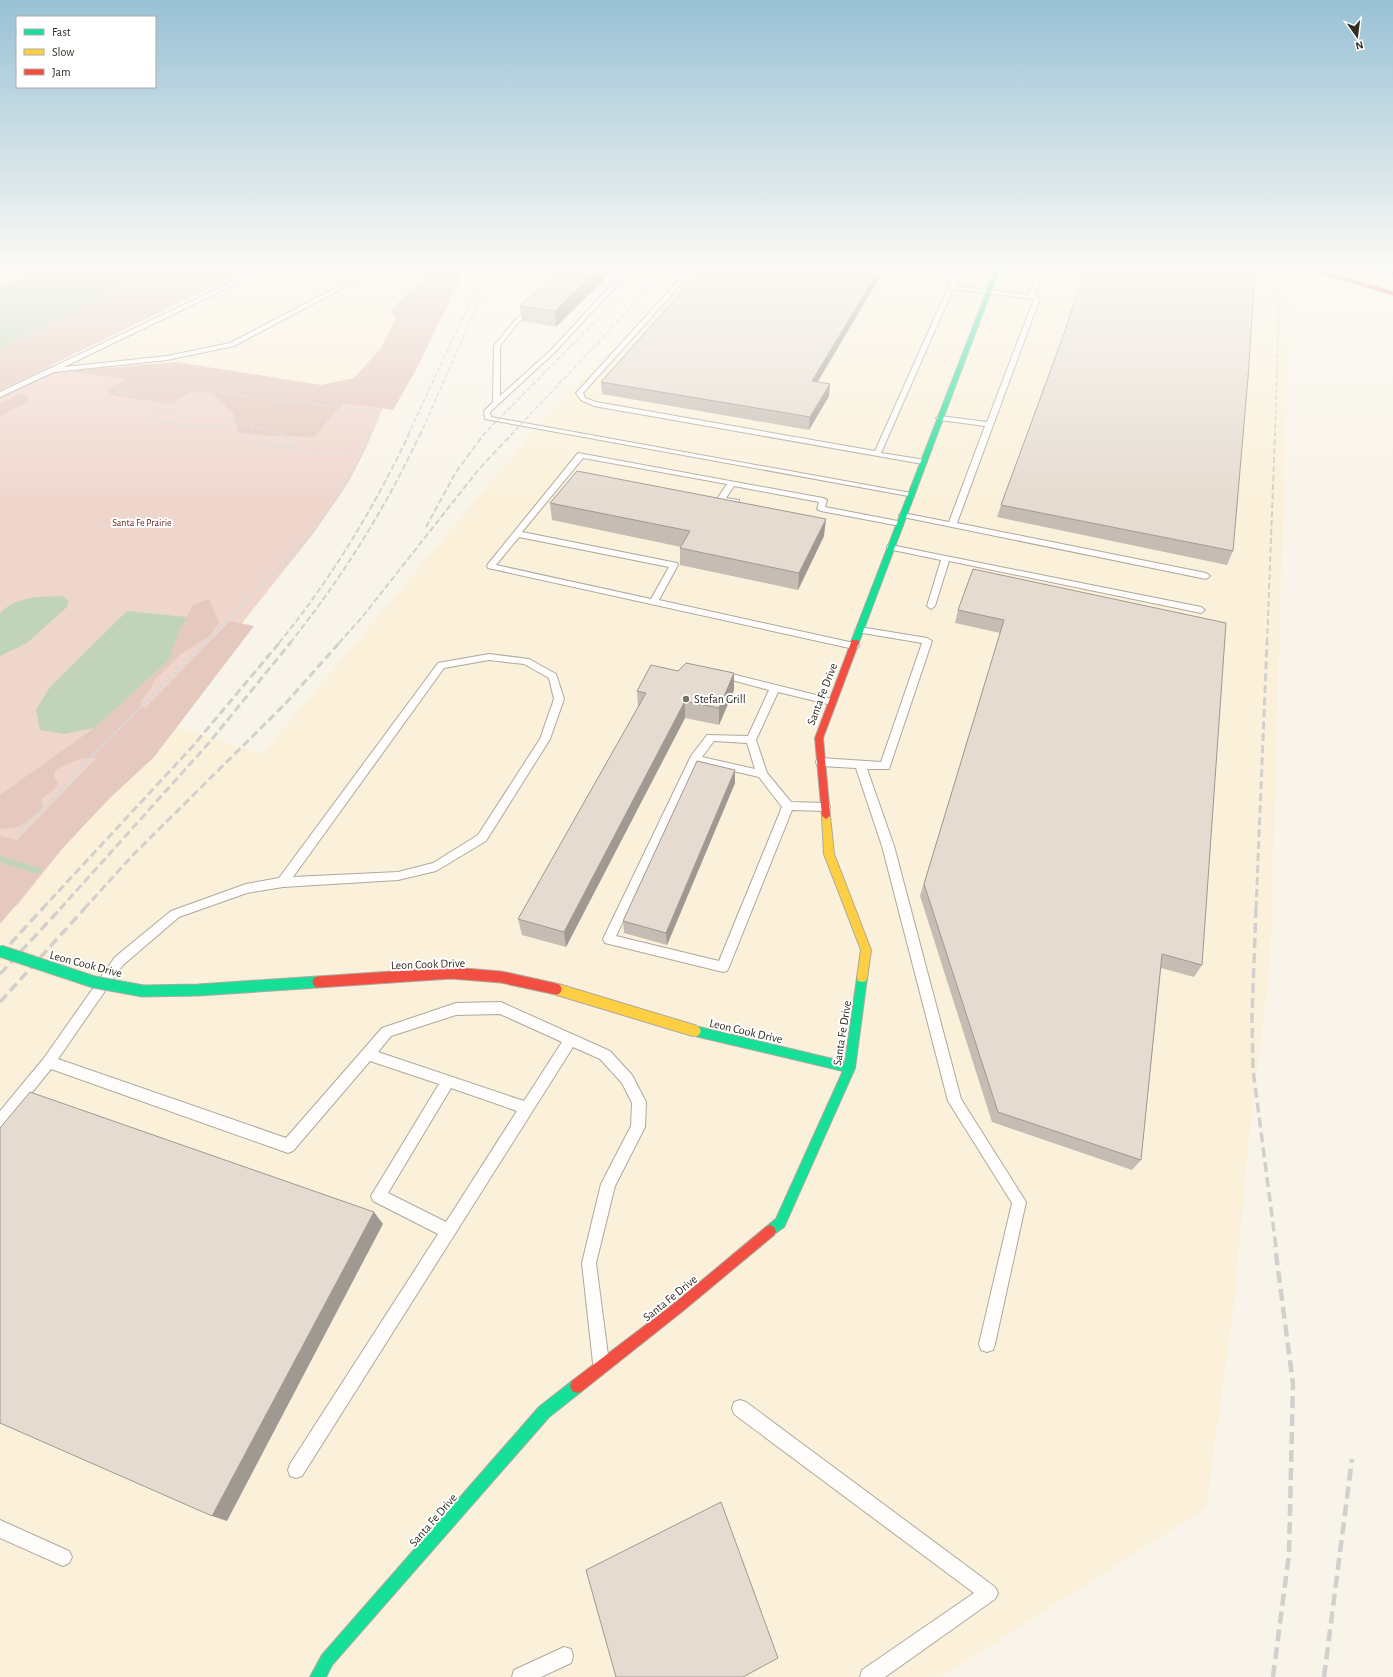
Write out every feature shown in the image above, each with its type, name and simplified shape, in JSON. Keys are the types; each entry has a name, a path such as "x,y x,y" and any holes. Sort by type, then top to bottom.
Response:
{"main road":[{"name":"Santa Fe Drive","path":"318,1677 327,1660 544,1412 780,1224 850,1068 866,950 829,854 819,738 967,348"},
{"name":"Leon Cook Drive","path":"0,951 94,982 144,991 198,990 451,973 501,976 546,986 695,1031 850,1068"}],"lane":[{"path":"0,395 99,348"},
{"path":"54,370 167,358 216,348"},
{"path":"496,403 497,348"},
{"path":"556,348 487,411 487,418 911,495"},
{"path":"620,348 579,393 583,399 594,404 924,462"},
{"path":"877,454 924,348"},
{"path":"952,525 1018,348"},
{"path":"940,418 990,425"},
{"path":"815,519 821,508 823,500 581,455 491,566 854,646"},
{"path":"732,483 721,499 745,504"},
{"path":"821,508 900,524"},
{"path":"903,515 1206,576"},
{"path":"518,534 674,565 654,602"},
{"path":"891,547 1202,610"},
{"path":"931,606 946,558"},
{"path":"821,762 885,766 927,641 860,630"},
{"path":"0,1121 49,1062 119,961 175,914 246,889 283,882 398,876 436,867 482,838 545,739 559,699 553,676 526,660 489,657 441,665 283,882"},
{"path":"709,671 832,702"},
{"path":"775,688 751,740 762,774 788,806 825,808"},
{"path":"751,740 711,737 694,759 609,939 723,967 788,806"},
{"path":"694,759 762,774"},
{"path":"860,764 888,846 955,1101 1019,1202 987,1344"},
{"path":"49,1062 288,1146 387,1032 456,1009 501,1008 605,1055 627,1079 639,1102 638,1127 608,1184 589,1263 602,1367"},
{"path":"296,1470 571,1039"},
{"path":"368,1054 527,1108"},
{"path":"448,1081 378,1196 449,1230"},
{"path":"740,1408 989,1593 869,1677"},
{"path":"0,1529 63,1557"},
{"path":"521,1677 564,1656"}],"path":[{"path":"17,833 56,795 91,757 160,690 308,537 338,495 363,452 378,412 197,390 151,390 115,393 140,396 180,405 177,408 157,416 155,419 158,422 208,427 236,423 282,434 287,438 290,446"},
{"path":"250,427 255,437 260,442 290,446 316,453 350,451 363,452"}],"shaded area":[{"path":"0,348 86,348 0,390"},
{"path":"109,348 381,348 354,378 321,385 176,362 69,371 65,369"},
{"path":"381,348 427,348 393,410 343,403 314,437 271,436 238,432 233,413 212,393 192,392 170,404 111,395 108,389 125,379 69,371 176,362 321,385 354,378"},
{"path":"610,348 1288,348 1270,963 1249,1138 1233,1311 1206,1508 941,1677 0,1677 0,924 60,851 109,799 154,757 177,727 262,754 545,418"},
{"path":"24,394 28,397 27,402 0,416 0,403"},
{"path":"62,596 68,600 68,606 27,643 0,656 0,613 7,607 21,600 37,597"},
{"path":"209,599 219,622 210,636 181,654 154,681 151,688 141,701 142,707 145,708 230,621 254,626 154,757 109,799 60,851 0,923 0,836 17,840 96,758 86,758 75,761 64,765 55,771 54,776 58,783 55,789 41,799 43,805 40,812 26,823 18,827 0,829 0,795 94,728 169,660 179,631 193,605"},
{"path":"127,611 187,617 179,631 169,660 94,728 64,734 40,730 36,710 50,687"}],"green space":[{"name":"Santa Fe Prairie","path":"0,359 383,408 366,448 350,480 313,534 16,907 0,902"}],"building":[{"path":"631,348 832,348 812,381 830,384 810,417 601,382"},
{"path":"1059,348 1250,348 1233,551 1001,505"},
{"path":"577,471 826,519 799,573 680,548 690,531 550,503"},
{"path":"973,569 1226,623 1202,965 1162,954 1141,1160 998,1112 924,884 1004,620 958,610"},
{"path":"686,663 734,673 719,708 685,701 564,932 518,919 646,693 637,691 651,665 678,671"},
{"path":"697,761 735,770 666,933 623,921"},
{"path":"30,1092 374,1212 212,1516 0,1423 0,1128"},
{"path":"721,1502 778,1658 743,1677 616,1677 586,1570"}],"waterway":[{"path":"0,859 38,871"}],"railway":[{"path":"408,435 448,348"},
{"path":"420,435 458,348"},
{"path":"483,435 569,348"},
{"path":"511,435 592,348"},
{"path":"1275,435 1278,348"},
{"path":"279,643 334,568 366,516 409,434"},
{"path":"290,643 345,568 377,516 420,434"},
{"path":"426,527 456,472 484,434"},
{"path":"339,643 363,616 479,469 512,434"},
{"path":"1267,643 1275,434"},
{"path":"42,909 193,746 280,642"},
{"path":"60,909 208,744 291,642"},
{"path":"84,909 134,854 285,704 340,642"},
{"path":"1256,909 1267,642"},
{"path":"0,955 43,908"},
{"path":"0,974 61,908"},
{"path":"0,1002 85,908"},
{"path":"1256,908 1252,1016 1253,1070 1276,1247"},
{"path":"1273,1677 1289,1554 1293,1384 1275,1246"},
{"path":"1324,1677 1352,1459"}],"traffic: fast":[{"path":"855,642 967,348"},
{"path":"0,951 94,982 143,991 198,990 318,982"},
{"path":"770,1231 780,1223 850,1068 862,978"},
{"path":"695,1031 850,1068"},
{"path":"318,1677 327,1660 544,1412 577,1386"}],"traffic: slow":[{"path":"826,816 829,854 866,950 862,978"},
{"path":"556,989 695,1031"}],"traffic: jam":[{"path":"826,816 819,738 855,642"},
{"path":"318,982 451,973 501,977 556,989"},
{"path":"577,1386 680,1306 770,1231"}],"place":[{"name":"Stefan Grill","path":"686,699"}]}
